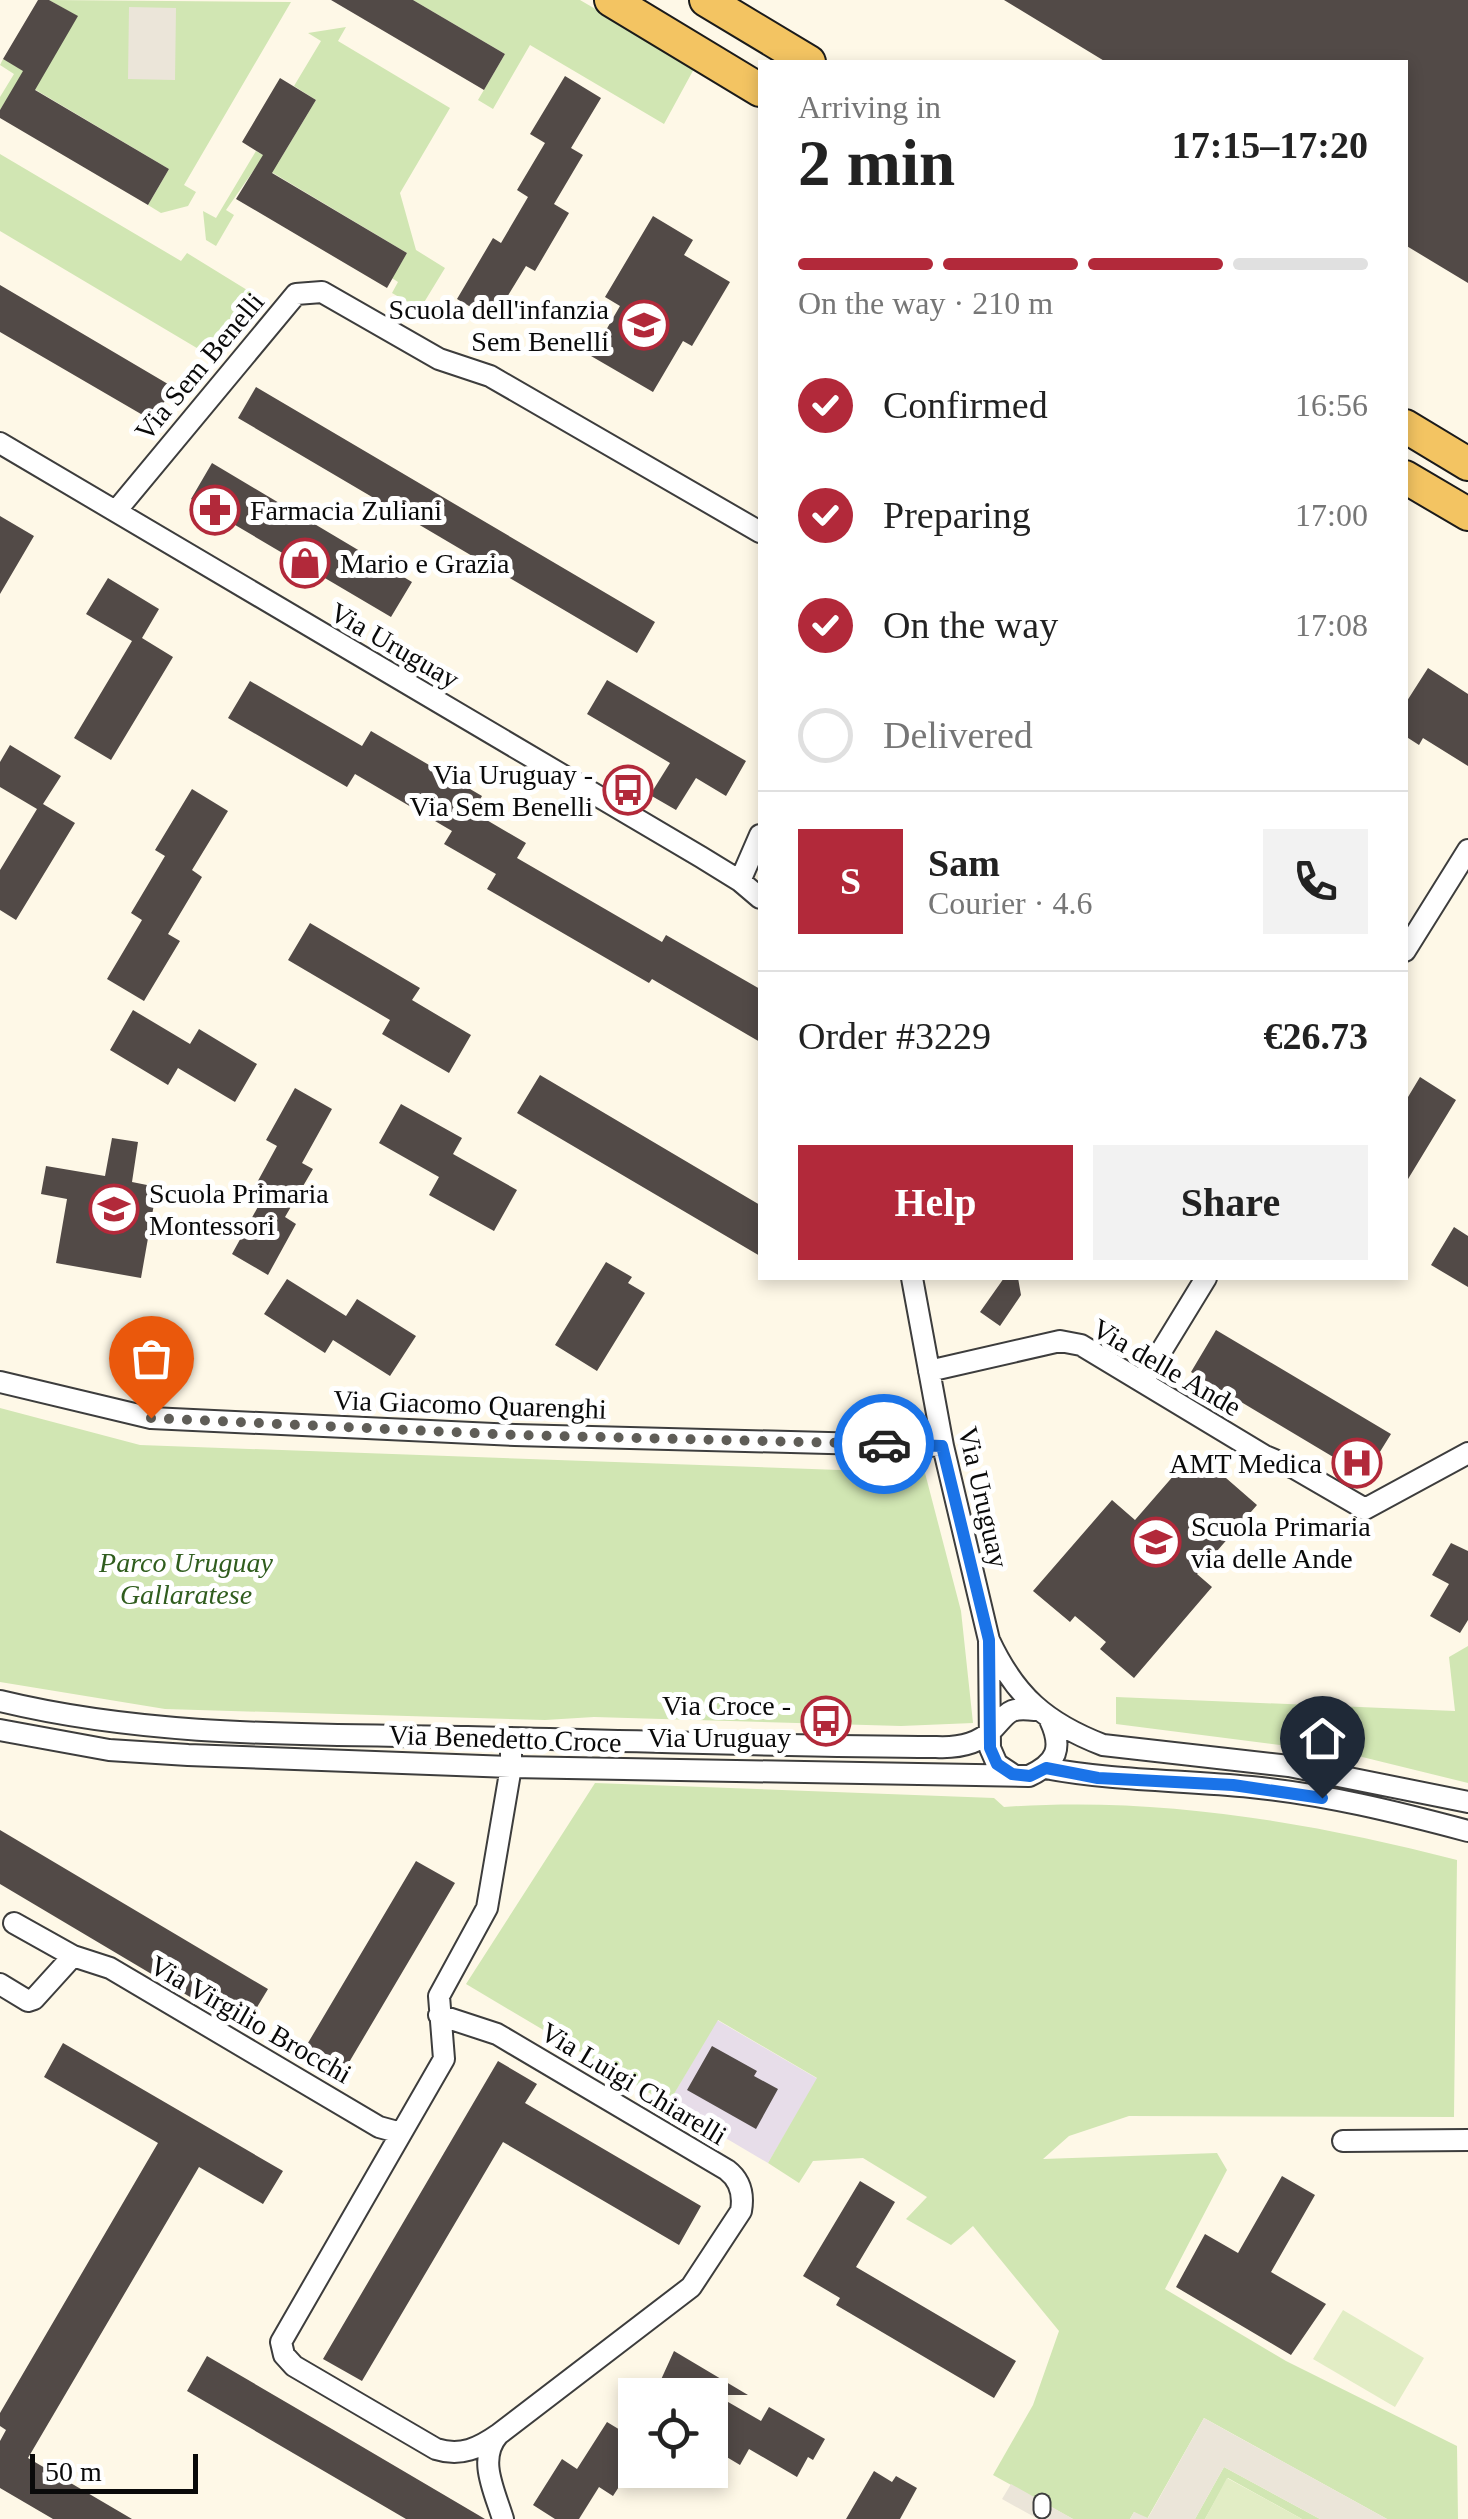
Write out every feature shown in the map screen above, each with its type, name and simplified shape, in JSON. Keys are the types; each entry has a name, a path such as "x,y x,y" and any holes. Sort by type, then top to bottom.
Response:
{"main road":[{"path":"611,0 758,89"},
{"path":"706,0 806,60"},
{"path":"1408,428 1468,464"},
{"path":"1408,478 1468,514"}],"street":[{"name":"Via Sem Benelli","path":"116,512 296,294 322,292 438,359 508,385 758,531"},
{"name":"Via Uruguay","path":"0,443 740,881 758,896"},
{"path":"740,881 758,840"},
{"path":"1408,946 1468,850"},
{"name":"Via Uruguay","path":"912,1280 942,1446 989,1640 991,1730"},
{"path":"1143,1381 1205,1280"},
{"name":"Via delle Ande","path":"929,1371 1060,1341 1080,1345 1265,1456 1296,1469 1365,1510 1468,1453"},
{"name":"Via Giacomo Quarenghi","path":"0,1382 151,1418 515,1435 942,1446"},
{"path":"989,1640 1002,1668 1043,1715 1058,1736 1056,1754 1046,1768 1030,1776 1012,1774 997,1764 990,1748 991,1730 1002,1716 1018,1708 1043,1715 1103,1745 1288,1766 1468,1802"},
{"name":"Via Benedetto Croce","path":"0,1701 74,1716 190,1729 597,1742 954,1748 991,1730"},
{"name":"Via Benedetto Croce","path":"0,1730 109,1750 511,1767 1012,1774"},
{"name":"Via Luigi Chiarelli","path":"439,2015 497,2034 727,2170 743,2199 741,2210 692,2287 499,2434 464,2452 436,2449 294,2366 282,2345 284,2334 444,2058 439,2015 442,1988 487,1908 511,1767 511,1738"},
{"path":"1046,1768 1098,1778 1270,1789 1384,1809 1468,1830"},
{"name":"Via Virgilio Brocchi","path":"14,1922 72,1956 110,1968 379,2126 401,2132"},
{"path":"0,1984 28,2001 37,1997 72,1956"},
{"path":"1343,2141 1468,2140"},
{"path":"499,2434 488,2450 488,2461 502,2519"}],"shaded area":[{"path":"129,7 176,8 175,80 128,79"},
{"path":"717,2020 818,2079 768,2163 668,2104"},
{"path":"1204,2418 1387,2519 1320,2519 1224,2467 1195,2519 1130,2519 1134,2512 1148,2518"},
{"path":"1011,2484 1073,2519 1038,2519 1002,2499"}],"green space":[{"path":"49,0 291,2 184,185 196,192 188,206 161,213 148,205 169,169 19,80 0,110 0,97 14,74 0,65 3,59 40,80 77,16"},
{"path":"413,0 580,0 695,67 664,124 530,45 493,109 478,100 505,54"},
{"path":"346,27 338,41 450,108 400,193 416,250 445,268 420,309 392,293 398,282 392,278 407,253 258,164 226,210 234,215 216,246 206,240 203,211 216,218 256,151 278,163 316,100 294,86 321,41 308,33"},
{"path":"0,154 181,261 187,253 260,298 263,305 217,360 0,231"},
{"name":"Parco Uruguay Gallaratese","path":"0,1408 140,1445 925,1473 961,1611 973,1723 901,1726 594,1717 545,1720 165,1709 0,1682"},
{"path":"1468,1646 1468,1783 1350,1754 1116,1724 1116,1697 1455,1711 1449,1657"},
{"path":"595,1783 994,1798 1004,1807 1119,1805 1176,1809 1346,1834 1457,1860 1454,2117 1129,2116 1069,2136 1043,2159 1217,2153 1227,2170 1165,2289 1286,2361 1457,2446 1458,2519 1387,2519 1204,2418 1147,2519 1134,2512 1130,2519 1073,2519 993,2475 1033,2405 1059,2331 973,2226 951,2245 906,2219 927,2197 863,2158 813,2161 799,2183 768,2163 817,2078 718,2020 668,2104 466,1984"},
{"path":"1343,2310 1424,2358 1395,2407 1313,2359"},
{"path":"1224,2467 1320,2519 1302,2519 1228,2478 1205,2519 1195,2519"},
{"path":"1227,2478 1302,2519 1205,2519"}],"building":[{"path":"38,0 49,0 78,16 35,90 169,169 148,205 0,118 0,110 23,71 3,59"},
{"path":"331,0 413,0 505,54 484,90"},
{"path":"1004,0 1468,0 1468,283 1408,247 1408,60 1103,60"},
{"path":"565,76 601,98 571,148 583,155 554,204 569,213 535,271 526,266 493,320 457,299 493,238 501,243 528,197 517,190 545,143 530,134"},
{"path":"280,78 316,100 272,173 407,253 387,288 236,199 263,155 242,142"},
{"path":"653,216 693,240 684,255 730,282 692,346 683,341 653,392 591,356 620,306 605,297"},
{"path":"0,285 173,387 153,421 0,332"},
{"path":"256,387 655,622 637,653 238,418"},
{"path":"212,463 412,582 391,617 191,499"},
{"path":"0,516 34,536 0,594"},
{"path":"108,578 159,609 142,638 173,657 111,760 74,738 132,641 86,614"},
{"path":"1428,668 1468,694 1468,766 1423,738 1419,745 1408,738 1408,699"},
{"path":"607,680 746,761 726,796 696,778 676,810 650,795 670,763 587,714"},
{"path":"250,681 362,746 371,731 482,796 473,812 526,843 517,858 662,942 666,935 758,988 758,1041 487,889 496,874 444,844 452,831 355,774 347,787 228,718"},
{"path":"10,745 61,776 43,804 75,823 16,920 0,910 0,870 37,809 0,787 0,762"},
{"path":"192,789 228,811 192,870 202,877 168,934 180,941 144,1001 107,979 142,920 131,913 165,856 155,850"},
{"path":"310,923 420,988 412,1000 471,1035 449,1073 382,1034 390,1020 288,960"},
{"path":"133,1010 190,1044 199,1029 257,1064 235,1102 178,1068 168,1085 110,1050"},
{"path":"540,1075 758,1204 758,1255 517,1113"},
{"path":"1420,1077 1456,1100 1408,1179 1408,1097"},
{"path":"295,1088 332,1109 302,1163 313,1169 285,1217 296,1224 268,1275 232,1254 260,1203 249,1197 277,1146 266,1140"},
{"path":"401,1104 462,1138 453,1154 517,1190 494,1231 429,1195 439,1177 379,1143"},
{"path":"112,1138 138,1142 132,1182 157,1187 141,1278 56,1263 67,1199 41,1194 46,1166 105,1176"},
{"path":"1454,1227 1468,1236 1468,1287 1431,1265"},
{"path":"606,1262 632,1277 628,1283 645,1293 597,1371 555,1345"},
{"path":"287,1279 346,1316 357,1299 416,1336 390,1376 333,1340 325,1353 264,1314"},
{"path":"1003,1280 1018,1280 1021,1295 1000,1326 980,1312"},
{"path":"1216,1330 1391,1434 1365,1476 1191,1372"},
{"path":"1195,1451 1257,1505 1197,1574 1212,1587 1134,1678 1100,1649 1106,1642 1075,1616 1070,1622 1033,1591 1112,1500 1135,1520"},
{"path":"1451,1543 1468,1551 1468,1620 1460,1633 1430,1616 1449,1584 1432,1575"},
{"path":"0,1830 268,1989 244,2029 0,1884"},
{"path":"416,1861 455,1883 338,2081 299,2058"},
{"path":"63,2043 283,2171 263,2204 199,2167 28,2458 132,2519 53,2519 0,2488 0,2441 6,2430 0,2426 0,2413 158,2143 44,2077"},
{"path":"712,2046 757,2071 754,2076 778,2089 756,2129 687,2090"},
{"path":"498,2061 537,2084 525,2103 701,2206 679,2245 503,2142 362,2381 323,2359"},
{"path":"1282,2176 1315,2195 1271,2272 1326,2304 1291,2355 1176,2287 1205,2234 1238,2253"},
{"path":"860,2181 895,2202 856,2267 1016,2361 994,2398 836,2305 840,2298 803,2276"},
{"path":"674,2351 719,2378 662,2378"},
{"path":"207,2356 485,2519 406,2519 187,2391"},
{"path":"728,2383 748,2395 728,2395"},
{"path":"728,2402 761,2421 769,2407 825,2439 813,2460 808,2457 797,2477 749,2449 740,2465 728,2458"},
{"path":"607,2422 618,2429 618,2488 613,2496 599,2487 579,2519 555,2519 533,2505 562,2459 577,2469"},
{"path":"874,2471 892,2482 896,2476 917,2488 900,2519 846,2519"}],"way so far":[{"path":"151,1418 515,1435 884,1444"}],"place":[{"name":"Scuola dell'infanzia Sem Benelli","path":"644,325"},
{"name":"Farmacia Zuliani","path":"215,510"},
{"name":"Mario e Grazia","path":"305,563"},
{"name":"Via Uruguay - Via Sem Benelli","path":"628,790"},
{"name":"Scuola Primaria Montessori","path":"114,1209"},
{"name":"AMT Medica","path":"1357,1463"},
{"name":"Scuola Primaria via delle Ande","path":"1156,1542"},
{"name":"Via Croce - Via Uruguay","path":"826,1721"}],"route":[{"path":"884,1444 942,1446 989,1640 990,1748 997,1764 1012,1774 1030,1776 1046,1768 1098,1778 1233,1785 1322,1798"}]}
